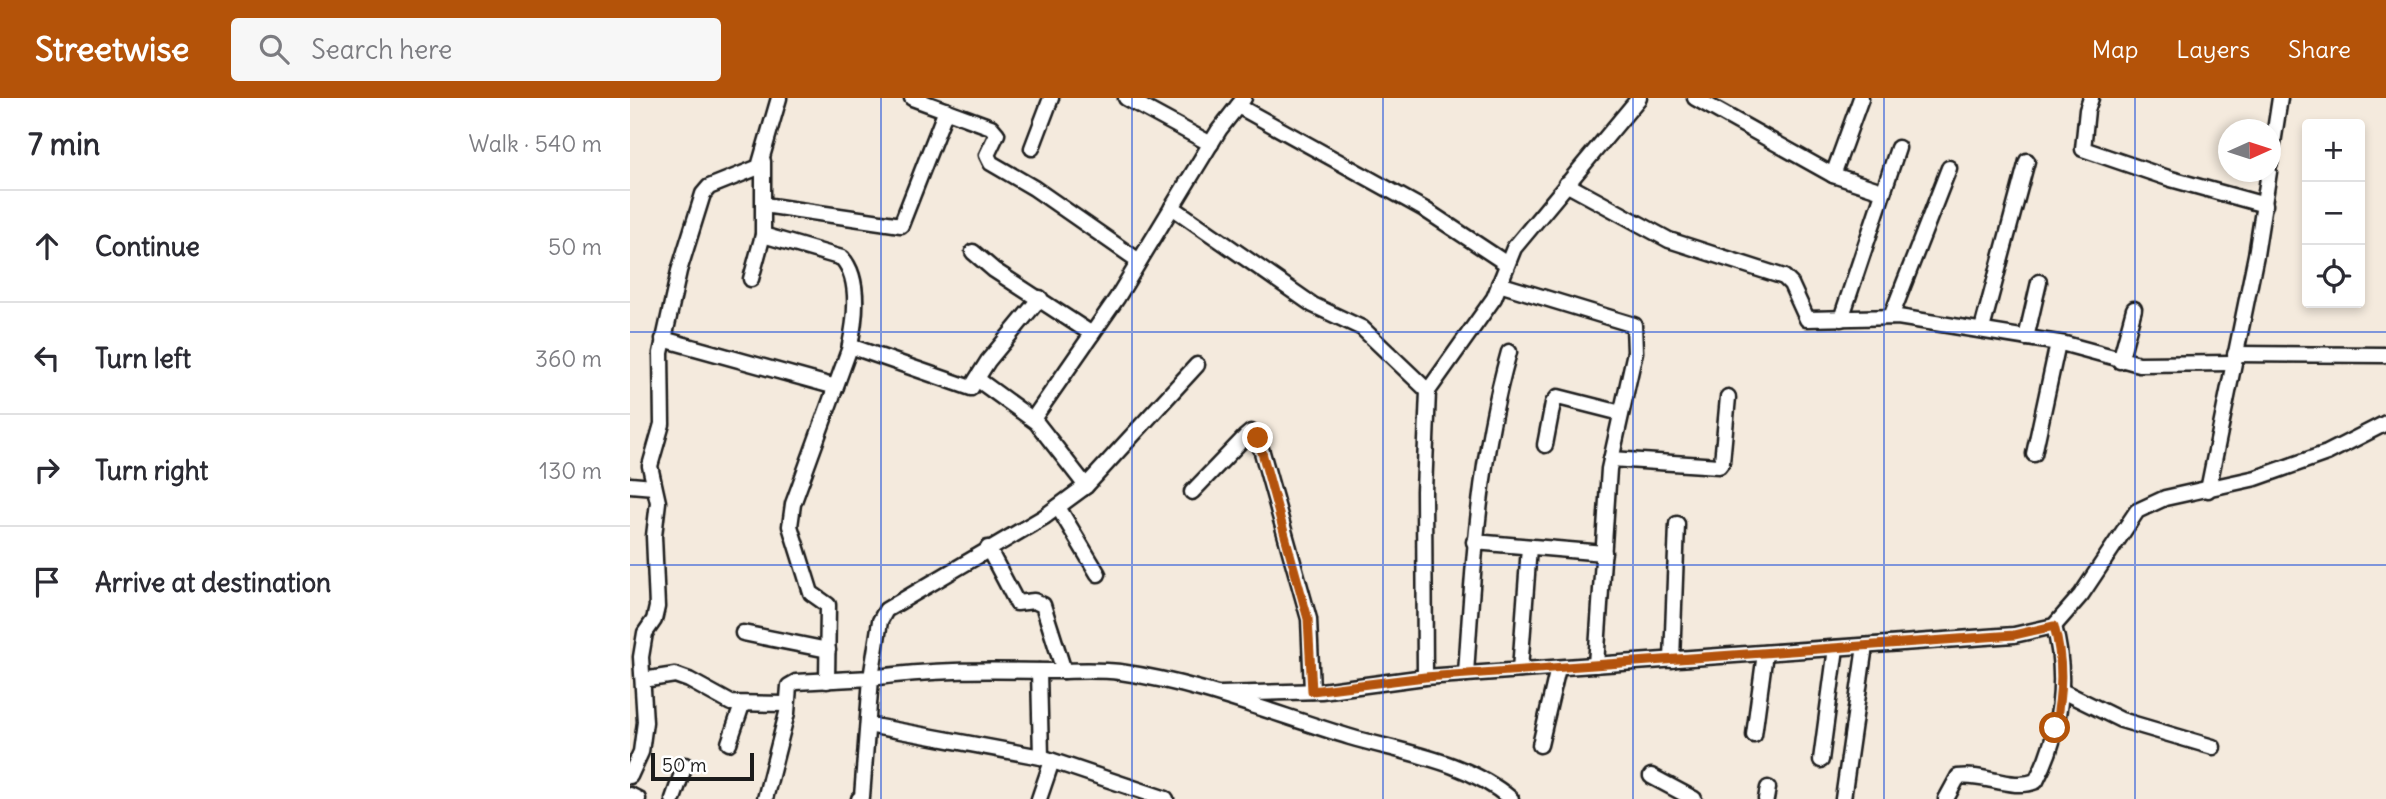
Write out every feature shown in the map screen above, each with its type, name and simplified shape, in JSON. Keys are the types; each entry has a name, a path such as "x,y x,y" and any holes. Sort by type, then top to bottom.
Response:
{"street":[{"path":"751,279 763,235 763,161 779,98"},
{"path":"912,98 991,127 997,134 987,155 990,163 1034,188 1139,261"},
{"path":"1032,148 1051,98"},
{"path":"1126,98 1211,144"},
{"path":"1425,677 1424,491 1428,391 1494,298 1514,248 1639,98"},
{"path":"1695,98 1833,175 1882,191"},
{"path":"2091,98 2083,149 2171,179 2264,205"},
{"path":"2277,119 2280,98"},
{"path":"1833,175 1856,100"},
{"path":"1033,419 1092,334 1211,144 1241,102 1424,209 1507,264"},
{"path":"764,205 901,225 946,110"},
{"path":"1841,319 1898,148"},
{"path":"630,776 643,737 641,657 645,634 654,620 657,607 654,536 658,502 650,466 662,424 663,339 679,271 703,194 709,187 759,167 763,161"},
{"path":"1982,329 2027,161"},
{"path":"1891,317 1949,168"},
{"path":"2208,490 2267,182"},
{"path":"1566,184 1669,240 1784,277 1791,284 1807,319 1891,317 1982,329 2058,343 2120,360 2163,366 2234,359 2386,355"},
{"path":"1172,207 1313,305 1363,328 1428,391"},
{"path":"763,235 842,258 849,266 854,292 854,329 850,346 793,504 790,526 811,593 827,602 827,681"},
{"path":"973,252 994,270 1092,334"},
{"path":"2026,338 2039,282"},
{"path":"1499,284 1634,325 1635,352 1611,459 1596,665"},
{"path":"850,346 971,388 1040,298"},
{"path":"2120,360 2134,309"},
{"path":"663,339 836,387"},
{"path":"2034,454 2058,343"},
{"path":"1466,674 1475,542 1492,412 1509,352"},
{"path":"862,798 872,678 880,621 886,610 1058,507 1086,486 1197,365"},
{"path":"977,379 1033,419 1086,486"},
{"path":"1545,445 1553,403 1558,397 1621,413"},
{"path":"1611,459 1719,466 1722,462 1728,397"},
{"path":"1221,694 1312,691 1425,677 2014,635 2054,626 2081,595 2137,511 2165,498 2256,478 2327,453 2386,423"},
{"path":"1192,492 1245,436 1251,432 1258,438 1308,619 1312,691"},
{"path":"630,485 654,487"},
{"path":"1058,507 1098,573"},
{"path":"1672,660 1677,524"},
{"path":"1475,542 1604,553"},
{"path":"1520,670 1529,547"},
{"path":"988,548 1017,603 1034,601 1043,605 1064,671"},
{"path":"1946,799 1958,777 1970,775 2026,785 2036,781 2055,728 2062,691 2062,653 2054,626"},
{"path":"743,633 828,650"},
{"path":"1843,799 1865,646"},
{"path":"1821,760 1836,648"},
{"path":"1754,735 1765,653"},
{"path":"1540,745 1558,668"},
{"path":"1039,799 1046,759 1040,671"},
{"path":"765,799 788,704 789,686 796,682 902,674 1064,671 1119,672 1221,694 1349,737 1430,758 1491,782 1511,799"},
{"path":"643,680 675,676 690,680 730,703 788,704"},
{"path":"2062,691 2121,720 2213,747"},
{"path":"729,743 742,705"},
{"path":"868,725 1046,759 1166,799"},
{"path":"673,799 685,765"},
{"path":"1651,776 1694,799"},
{"path":"630,796 638,799"}],"route":[{"path":"1258,438 1308,619 1312,691 1425,677 2014,635 2054,626 2062,653 2062,691 2055,728"}]}
